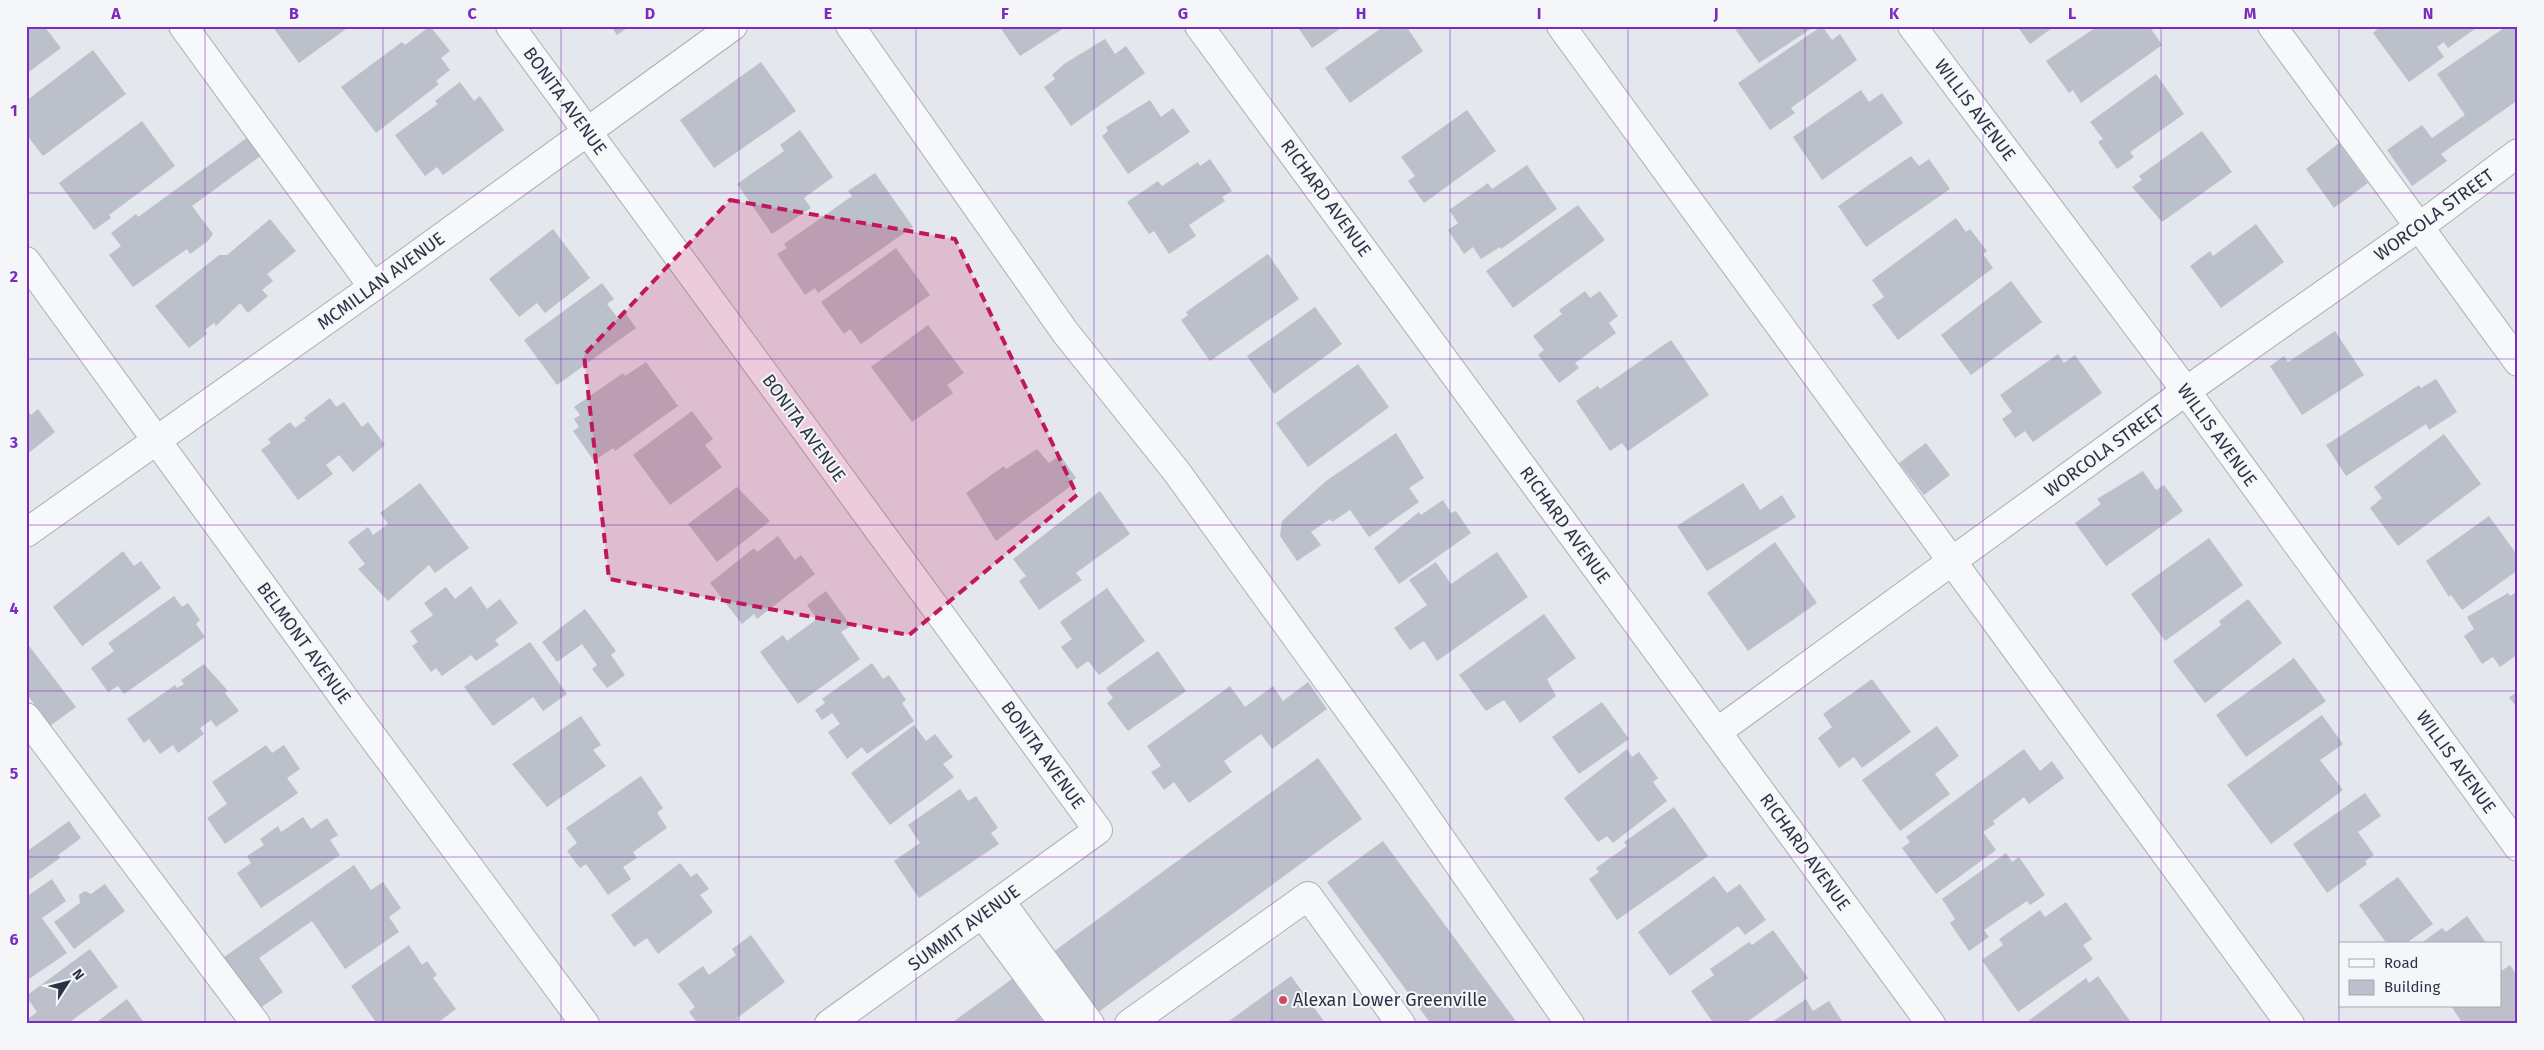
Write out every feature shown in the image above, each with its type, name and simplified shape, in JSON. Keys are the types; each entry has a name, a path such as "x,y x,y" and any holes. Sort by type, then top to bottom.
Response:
{"street":[{"path":"183,26 373,287"},
{"name":"BONITA AVENUE","path":"510,26 1098,830"},
{"name":"MCMILLAN AVENUE","path":"26,533 373,287 733,26"},
{"path":"850,26 1065,332 1176,471 1402,783 1570,1024"},
{"name":"RICHARD AVENUE","path":"1200,26 1931,1024"},
{"path":"1561,26 2290,1024"},
{"name":"WILLIS AVENUE","path":"1912,26 2186,391 2518,847"},
{"path":"2272,26 2518,362"},
{"name":"WORCOLA STREET","path":"1716,732 1953,562 2186,391 2419,227 2518,153"},
{"name":"BELMONT AVENUE","path":"26,261 585,1024"},
{"path":"26,717 256,1024"},
{"name":"SUMMIT AVENUE","path":"829,1024 1098,830"},
{"path":"1129,1024 1308,896 1401,1024"},
{"path":"992,908 1064,1024"},
{"path":"992,908 1090,1024"}],"highlighted area":[{"path":"730,200 955,239 1077,495 909,635 609,579 584,355"}],"building":[{"path":"26,26 44,26 61,48 26,74"},
{"path":"272,26 350,26 299,63"},
{"path":"430,26 450,51 441,58 450,70 436,81 439,84 376,133 341,87 402,42 405,45"},
{"path":"611,26 630,26 617,35"},
{"path":"999,26 1067,26 1020,56"},
{"path":"1297,26 1344,26 1312,48"},
{"path":"1384,26 1406,26 1423,51 1350,103 1325,68"},
{"path":"1733,26 1815,26 1759,63"},
{"path":"1822,26 1832,40 1840,34 1857,60 1791,108 1795,113 1770,130 1738,83"},
{"path":"2017,26 2055,26 2030,44"},
{"path":"2098,26 2149,26 2162,45 2081,103 2073,90 2069,93 2046,61"},
{"path":"2381,26 2479,26 2448,48 2444,42 2437,47 2444,57 2409,82 2373,33"},
{"path":"2507,26 2518,26 2518,100 2441,154 2447,161 2412,186 2387,150 2422,125 2432,138 2465,115 2437,74"},
{"path":"1105,39 1115,54 1126,46 1145,73 1071,126 1044,87 1055,79 1052,75 1064,64"},
{"path":"93,50 126,94 43,156 26,134 28,127 26,124 26,101"},
{"path":"761,62 796,111 714,168 680,120"},
{"path":"2156,74 2184,114 2130,152 2134,157 2117,169 2098,142 2103,139 2090,122"},
{"path":"460,82 474,101 480,96 504,130 443,175 437,167 425,176 395,135 438,104 435,101"},
{"path":"1861,90 1869,102 1882,93 1903,123 1822,180 1793,137"},
{"path":"1150,100 1161,117 1173,108 1190,132 1128,174 1102,136 1108,131 1106,127"},
{"path":"1467,110 1496,151 1424,203 1408,181 1415,176 1401,157"},
{"path":"142,121 175,166 109,215 111,218 94,230 59,183"},
{"path":"800,130 833,177 804,198 811,208 772,234 737,184 784,151 780,145"},
{"path":"2202,131 2232,172 2162,222 2132,187 2142,180 2139,176"},
{"path":"248,137 262,155 192,206 213,234 208,241 190,254 187,249 133,287 109,255 121,246 111,233 136,214 138,217"},
{"path":"2339,143 2368,183 2334,208 2306,169"},
{"path":"1911,156 1919,166 1929,159 1950,189 1866,247 1838,206"},
{"path":"1210,159 1232,191 1222,197 1225,201 1189,225 1196,236 1169,254 1154,231 1149,234 1127,202 1158,181 1162,186 1198,162 1200,166"},
{"path":"1527,165 1557,209 1501,249 1500,247 1481,259 1473,247 1464,254 1448,230 1458,223 1449,210 1488,183 1492,189"},
{"path":"875,173 913,227 818,293 815,288 805,295 777,254 787,248 784,244 852,196 848,191"},
{"path":"1578,205 1605,240 1513,308 1486,271"},
{"path":"1956,218 1966,232 1970,229 1987,251 1983,254 1993,268 1898,340 1872,305 1884,297 1872,280"},
{"path":"270,219 296,251 267,274 273,281 262,290 268,296 248,313 240,303 216,326 214,323 205,330 207,334 189,348 155,306 219,255 227,255"},
{"path":"2256,224 2284,262 2221,308 2190,266 2210,251 2213,256"},
{"path":"553,229 590,278 545,313 537,303 519,317 489,279"},
{"path":"896,248 930,295 861,344 850,329 844,334 821,302"},
{"path":"1268,254 1299,299 1210,361 1181,320 1188,315 1186,312"},
{"path":"2011,281 2042,322 1971,375 1941,335"},
{"path":"602,283 614,299 607,304 617,317 624,311 636,328 557,385 524,340"},
{"path":"1585,291 1590,298 1600,291 1618,316 1609,323 1616,333 1575,363 1579,368 1559,383 1538,355 1544,350 1533,336 1562,314 1559,310"},
{"path":"1315,307 1342,344 1274,394 1247,356"},
{"path":"928,325 964,373 947,385 953,393 912,422 871,367"},
{"path":"2335,331 2364,375 2302,415 2270,366 2284,356 2288,362"},
{"path":"1671,340 1709,395 1628,451 1622,443 1610,451 1576,401 1598,386 1600,389"},
{"path":"2058,354 2064,363 2075,355 2102,393 2033,442 2025,431 2015,438 2002,419 2012,412 2000,395"},
{"path":"646,362 678,406 615,451 613,448 594,461 573,431 579,427 574,419 580,415 574,407 623,373 625,376"},
{"path":"1358,364 1389,407 1308,467 1276,423"},
{"path":"2436,379 2457,412 2429,430 2426,424 2346,476 2326,445 2419,385 2421,388"},
{"path":"330,398 336,407 344,402 362,427 368,422 385,445 353,472 339,455 326,465 333,474 298,500 261,450 271,443 268,439 290,422 295,428 306,420 304,418"},
{"path":"26,408 31,415 38,409 55,432 26,455"},
{"path":"692,411 713,439 705,445 722,467 670,505 633,455"},
{"path":"1396,433 1424,478 1409,488 1419,502 1369,537 1350,510 1332,522 1330,519 1311,532 1321,545 1297,561 1280,536 1282,521 1326,481"},
{"path":"2444,434 2481,484 2398,546 2370,508 2382,498 2374,487"},
{"path":"1926,443 1950,475 1924,495 1899,463"},
{"path":"1037,449 1049,463 1060,455 1076,478 1070,483 1071,486 996,541 966,493 1004,466 1006,469"},
{"path":"2143,471 2156,490 2164,485 2183,511 2106,566 2075,523 2101,504 2097,499"},
{"path":"420,483 469,548 435,573 429,565 388,601 358,569 365,564 348,542 368,527 373,535 388,524 380,513"},
{"path":"1743,483 1760,510 1782,495 1796,517 1707,571 1677,526"},
{"path":"737,487 770,521 717,562 688,524"},
{"path":"1100,491 1130,534 1076,573 1082,580 1039,610 1019,581 1026,576 1013,559"},
{"path":"1443,500 1451,513 1456,511 1471,533 1399,584 1374,548 1419,512 1421,515"},
{"path":"2489,516 2518,556 2518,570 2462,610 2451,595 2449,597 2426,561"},
{"path":"778,536 795,560 801,555 815,574 757,619 754,614 742,624 710,583 754,548 757,552"},
{"path":"2209,538 2243,585 2165,641 2131,594"},
{"path":"1775,542 1817,603 1748,651 1707,593"},
{"path":"123,551 134,566 141,561 161,588 82,646 53,607"},
{"path":"1497,552 1528,597 1437,661 1424,641 1410,650 1394,628 1427,605 1409,580 1436,562 1451,584"},
{"path":"471,586 487,609 500,599 518,623 495,640 499,645 476,661 471,655 442,676 436,668 431,672 412,646 418,642 410,631 433,615 424,603 446,587 455,599"},
{"path":"1107,588 1145,641 1099,675 1088,661 1077,669 1061,647 1072,639 1060,622"},
{"path":"826,591 851,626 841,632 860,659 798,704 760,652 783,635 787,641 817,619 807,605"},
{"path":"2518,591 2518,654 2500,667 2493,657 2482,664 2464,636 2474,629 2467,617 2508,593 2510,596"},
{"path":"174,596 182,607 188,603 200,620 196,624 205,637 124,694 118,686 108,692 91,668 114,651 108,643"},
{"path":"2248,599 2282,643 2205,703 2173,661 2221,625 2219,621"},
{"path":"585,609 616,651 611,655 625,675 607,688 592,669 597,665 582,644 557,662 542,642"},
{"path":"1544,614 1576,658 1547,679 1556,696 1520,723 1504,700 1486,711 1459,675"},
{"path":"26,642 76,707 50,726 29,697 26,699"},
{"path":"530,642 567,694 543,711 533,697 493,726 464,687"},
{"path":"1158,651 1186,691 1128,731 1107,703 1113,698 1106,688"},
{"path":"2294,658 2326,701 2246,757 2216,715"},
{"path":"872,663 883,679 889,675 906,700 902,703 914,721 867,754 862,747 847,759 828,732 840,724 832,713 822,720 815,710 825,703 822,699"},
{"path":"204,664 228,691 225,693 239,711 216,727 211,720 200,728 204,734 178,753 173,745 160,754 149,739 144,743 127,719 175,685 177,688 184,684 181,680"},
{"path":"1872,679 1911,732 1862,768 1854,757 1839,768 1818,738 1832,727 1823,714"},
{"path":"1308,682 1327,709 1272,749 1261,734 1224,761 1232,772 1189,803 1174,782 1164,790 1151,772 1161,766 1147,746 1230,686 1245,707 1273,686 1283,701"},
{"path":"2518,692 2518,709 2509,697"},
{"path":"1602,702 1629,739 1579,774 1552,737"},
{"path":"2322,715 2343,744 2320,760 2343,790 2271,844 2227,785"},
{"path":"581,716 601,745 593,750 606,766 547,807 512,764"},
{"path":"914,725 926,741 935,734 953,757 943,764 954,777 890,825 851,773"},
{"path":"1937,726 1959,756 1935,774 1950,794 1900,831 1862,780"},
{"path":"266,745 272,753 284,745 300,769 287,778 298,793 225,844 207,818 227,804 212,782"},
{"path":"1627,749 1632,757 1639,752 1658,778 1653,782 1667,801 1613,843 1607,836 1598,842 1564,798"},
{"path":"2024,749 2040,771 2052,761 2064,778 2029,804 2024,797 1993,821 1995,824 1983,832 1996,850 1936,894 1902,848 1910,842 1906,837"},
{"path":"1318,758 1362,819 1097,1013 1053,952"},
{"path":"641,776 663,808 657,813 667,828 633,852 637,858 623,867 631,879 608,895 586,864 580,868 567,851 577,843 566,828"},
{"path":"960,789 968,801 976,796 998,828 991,833 999,844 919,898 894,861 920,843 908,825"},
{"path":"2365,793 2381,816 2358,832 2374,855 2365,861 2367,864 2327,893 2293,844"},
{"path":"1674,807 1708,856 1617,920 1589,879 1599,872 1596,868 1627,846 1624,842"},
{"path":"303,817 311,829 327,818 338,835 330,840 340,855 261,908 237,873 251,863 247,856 264,845 260,839 278,826 281,832"},
{"path":"69,821 81,838 58,855 60,858 26,882 26,852"},
{"path":"1383,841 1518,1024 1431,1024 1327,882"},
{"path":"2006,853 2012,862 2019,857 2045,895 2030,905 2027,901 1984,930 1989,937 1969,951 1950,923 1955,919 1942,899"},
{"path":"680,863 691,877 697,873 709,889 700,895 713,912 658,954 647,938 634,947 611,915"},
{"path":"354,865 371,890 383,882 401,908 389,917 399,932 345,969 312,921 259,958 283,992 256,1011 220,960"},
{"path":"1714,876 1727,893 1740,884 1766,920 1745,935 1738,926 1670,976 1638,932"},
{"path":"2398,877 2433,924 2408,942 2386,942 2359,905"},
{"path":"52,879 66,901 42,918 67,953 26,981 26,897"},
{"path":"105,884 125,911 74,949 54,922 80,903 79,895 85,891 91,894"},
{"path":"2066,902 2092,939 2083,945 2093,959 2018,1012 1982,960 2003,945 1999,939 2040,910 2045,917"},
{"path":"2467,916 2486,942 2423,942 2442,928 2446,932"},
{"path":"1773,930 1808,978 1744,1024 1714,1024 1691,991 1714,975 1710,969 1749,942 1752,945"},
{"path":"751,935 785,982 737,1018 741,1024 698,1024 689,1012 695,1007 678,984 703,966 709,975 736,955 732,949"},
{"path":"409,945 422,965 427,961 437,975 433,978 456,1009 436,1024 377,1024 351,986"},
{"path":"90,949 118,987 67,1024 32,1024 28,1019 37,1012 26,996"},
{"path":"2510,965 2518,977 2518,1024 2463,1024 2452,1008 2502,1008 2502,971"},
{"name":"Alexan Lower Greenville","path":"1291,976 1326,1024 1225,1024"},
{"path":"2098,976 2130,1021 2126,1024 2031,1024 2028,1021 2086,978 2089,983"},
{"path":"1012,979 1045,1024 950,1024"},
{"path":"127,999 145,1024 94,1024"},
{"path":"1806,999 1813,1011 1829,1001 1844,1024 1769,1024"}],"place":[{"name":"Alexan Lower Greenville","path":"1283,1000"}]}
